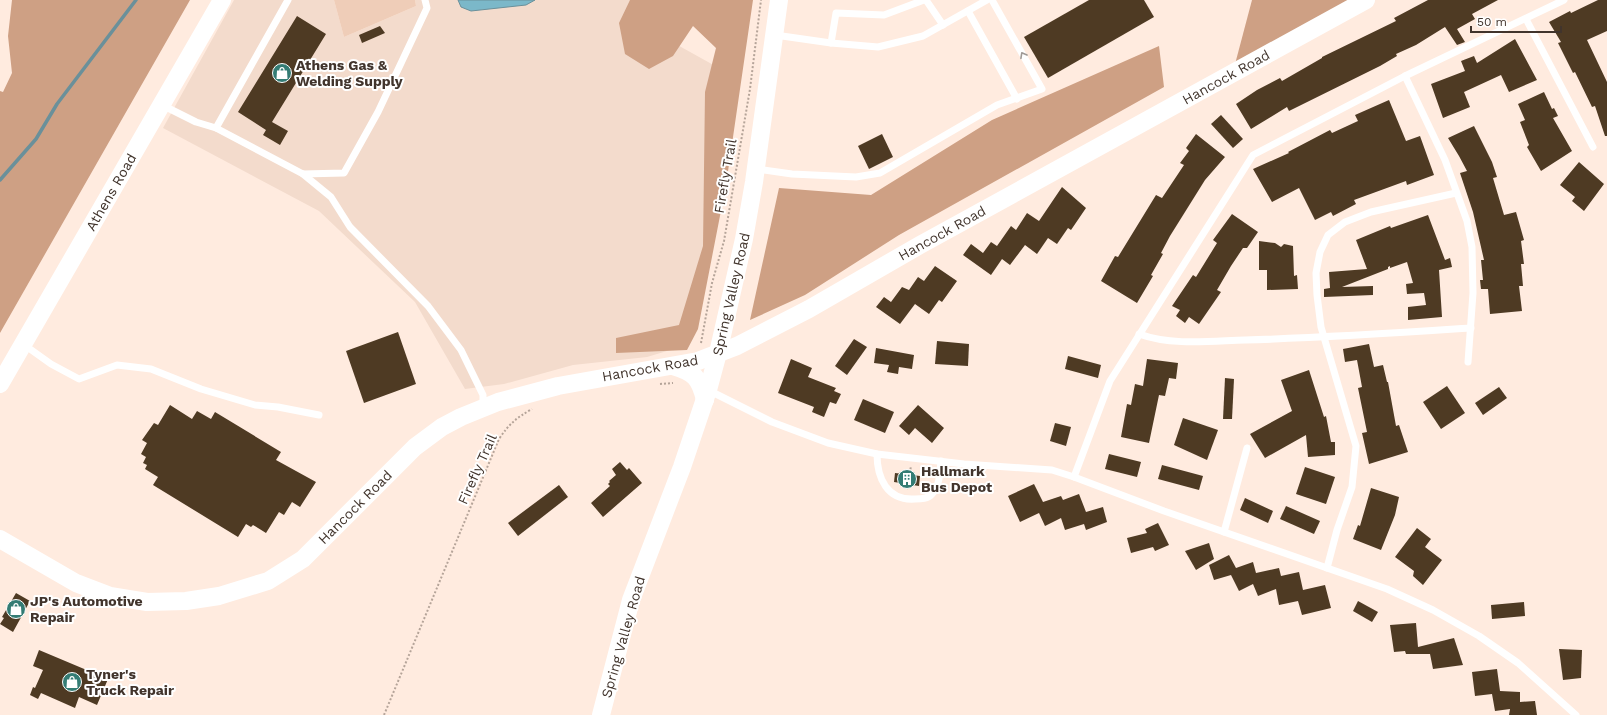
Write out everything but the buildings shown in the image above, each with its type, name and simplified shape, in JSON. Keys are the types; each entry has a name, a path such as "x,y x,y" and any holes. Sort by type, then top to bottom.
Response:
{"street":[{"name":"Athens Road","path":"0,384 222,0"},
{"name":"Spring Valley Road","path":"601,715 631,600 682,467 706,395 718,353 744,239 756,169 779,0"},
{"name":"Hancock Road","path":"0,539 76,583 110,596 147,602 186,601 219,596 268,581 303,559 414,447 442,427 498,402 593,378 673,366 700,360 768,332 927,241 1366,0"},
{"path":"673,366 693,374 706,395"}],"lane":[{"path":"216,128 288,0"},
{"path":"303,174 344,173 378,112 427,8 425,0"},
{"path":"830,43 836,13 884,15 925,0 943,25"},
{"path":"774,34 830,43 878,47 923,36 987,0"},
{"path":"756,169 792,174 856,177 880,173 997,105 1042,89 992,0"},
{"path":"1074,477 1110,381 1253,155 1405,76 1564,0"},
{"path":"968,11 1016,99"},
{"path":"1526,19 1593,147"},
{"path":"1405,76 1445,160 1467,220 1472,247 1473,293 1468,362"},
{"path":"162,105 196,122 216,128 303,174 331,197 350,227 428,306 461,350 483,395 483,408"},
{"path":"1327,568 1337,530 1352,487 1356,446 1324,338 1317,295 1316,273 1320,252 1328,235 1346,222 1371,212 1456,193"},
{"path":"1139,334 1152,339 1197,342 1324,338 1471,328"},
{"path":"23,344 51,364 79,379 117,365 151,369 201,389 255,405 278,407 319,415"},
{"path":"706,395 828,443 877,454 941,462 1052,470 1387,589 1433,610 1479,636 1518,663 1576,715"},
{"path":"1224,532 1247,448"},
{"path":"877,454 877,466 885,485 892,493 901,498 924,499 932,494 938,483 941,462"}],"path":[{"name":"Firefly Trail","path":"701,346 712,284 726,233 750,89 761,0"},
{"path":"657,384 692,379 693,374"},
{"name":"Firefly Trail","path":"384,715 499,439 508,426 518,417 532,409 539,407"},
{"path":"906,493 911,463"}],"shaded area":[{"path":"12,0 190,0 0,333 0,91 3,92 12,73 8,36"},
{"path":"234,0 334,0 344,37 416,6 415,0 647,0 638,23 735,77 716,224 677,348 647,357 573,365 504,384 465,389 415,302 319,211 163,128"},
{"path":"334,0 415,0 416,6 344,37"},
{"path":"630,0 753,0 726,185 698,329 687,350 616,353 616,338 679,325 703,246 705,92 716,48 693,26 673,56 649,69 625,54 619,23"},
{"path":"1252,0 1350,0 1234,68"},
{"path":"1159,46 1164,87 899,235 805,295 750,320 779,188 871,195 992,120"}],"water":[{"path":"458,0 535,0 526,5 471,11 461,7"}],"waterway":[{"path":"0,180 36,139 57,104 136,0"}],"place":[{"name":"Athens Gas & Welding Supply","path":"282,73"},
{"name":"Hallmark Bus Depot","path":"907,479"},
{"name":"JP's Automotive Repair","path":"16,609"},
{"name":"Tyner's Truck Repair","path":"72,682"}]}
